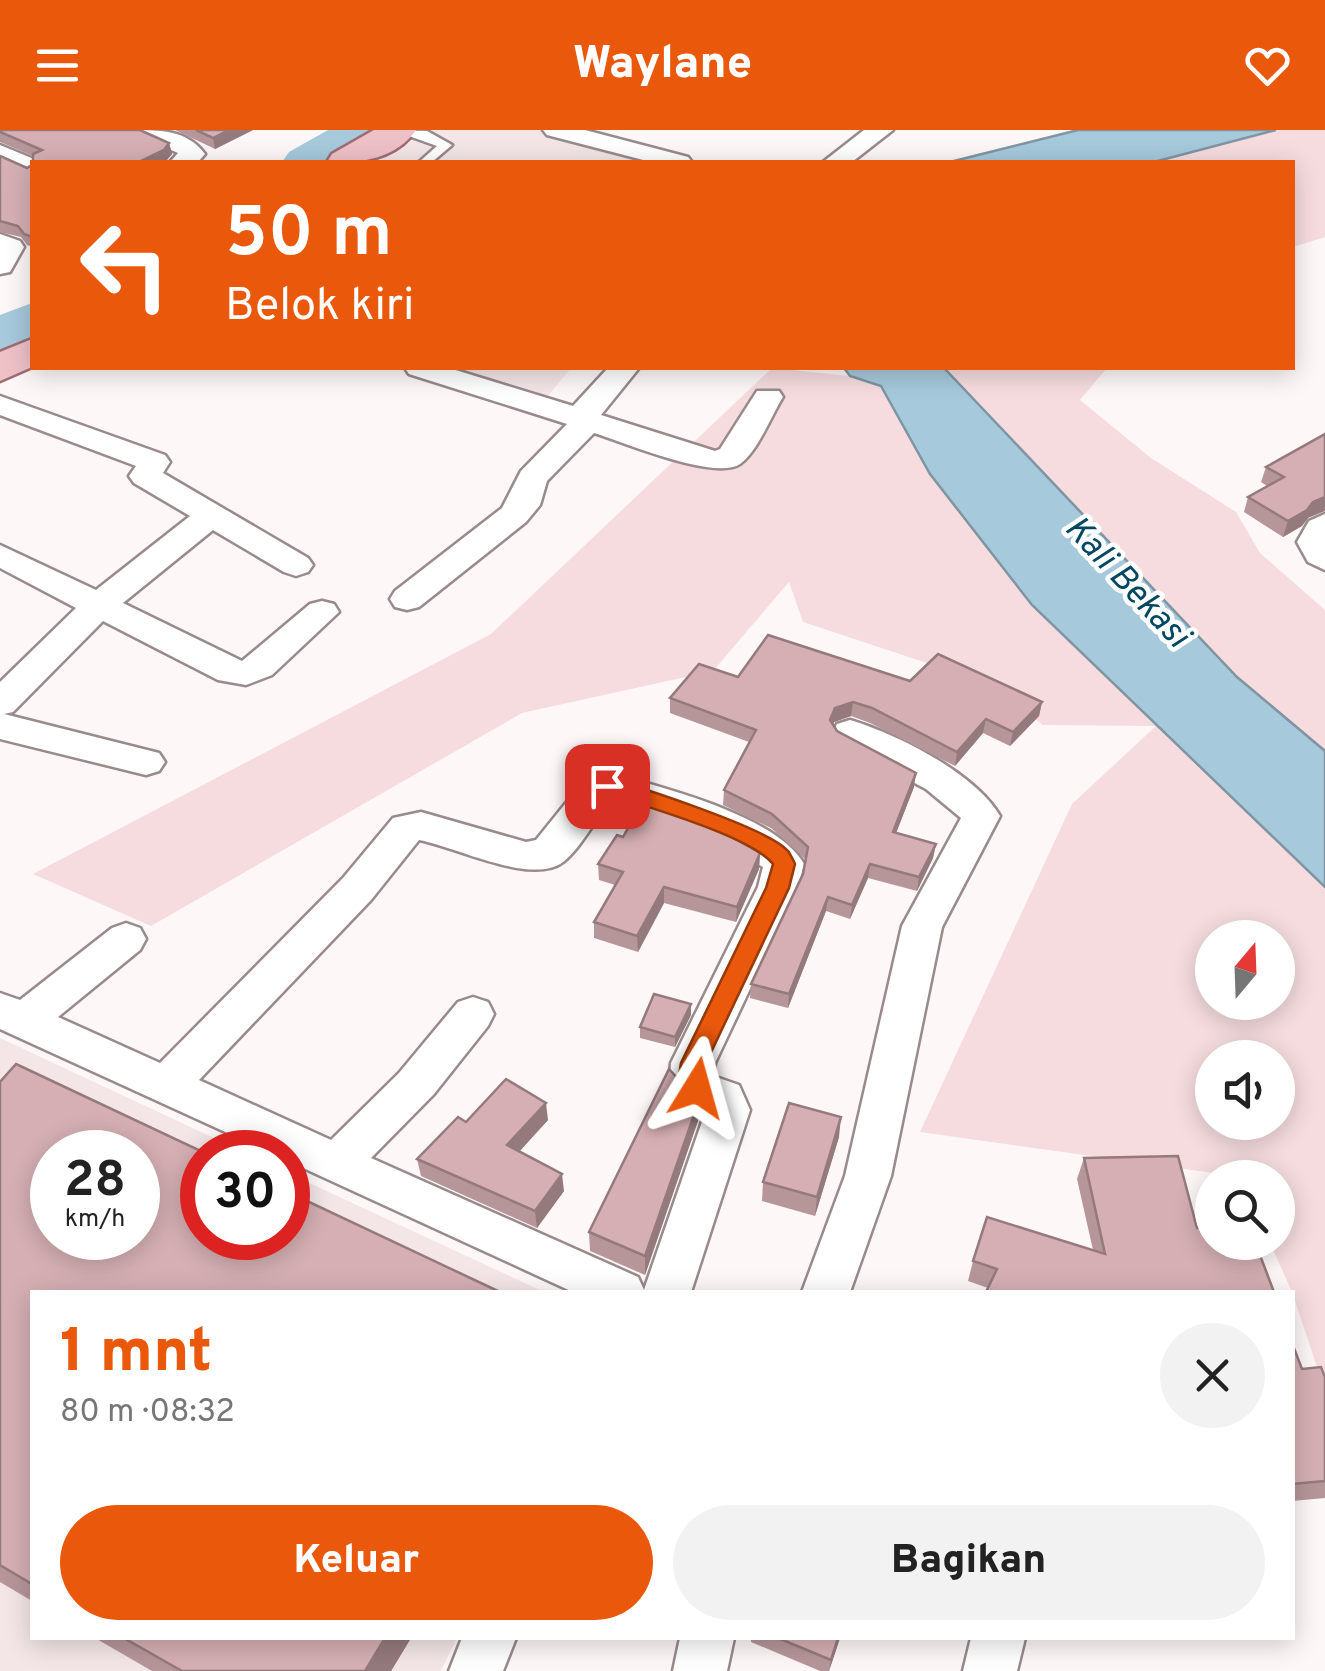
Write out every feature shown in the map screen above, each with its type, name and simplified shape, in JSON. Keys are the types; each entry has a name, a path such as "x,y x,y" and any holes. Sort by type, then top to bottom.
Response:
{"main road":[{"path":"348,160 398,130"},
{"path":"0,369 30,352"}],"street":[{"path":"146,130 187,148 192,154 186,160"},
{"path":"556,130 671,160"},
{"path":"839,160 880,130"},
{"path":"0,153 30,167"},
{"path":"0,242 10,247 0,266"},
{"path":"427,370 724,460 732,455 768,396"},
{"path":"407,599 514,516 524,505 532,478 622,370"},
{"path":"0,405 154,462 146,476 296,565"},
{"path":"0,702 99,605 212,515"},
{"path":"1325,524 1314,535 1312,544 1325,558"},
{"path":"0,555 231,672 246,673 259,668 322,612"},
{"path":"0,726 146,762"},
{"path":"827,1290 868,1176 922,926 981,816 974,804 950,787 850,733"},
{"path":"168,1085 357,889 407,828 421,826 526,856 548,854 599,788 607,786 711,822 764,846 779,855 784,864 778,888 693,1063 691,1081 697,1088 724,1098 728,1110 668,1290"},
{"path":"12,1016 126,939"},
{"path":"338,1162 419,1081 418,1076 473,1014"},
{"path":"12,1016 617,1290"},
{"path":"476,1671 489,1640"},
{"path":"700,1671 707,1640"},
{"path":"990,1671 998,1640"}],"lane":[{"path":"398,130 427,135 446,145 427,160"}],"shaded area":[{"path":"430,130 539,130 653,160 380,160"},
{"path":"1276,130 1325,130 1325,237 1295,246 1295,160 1162,160"},
{"path":"461,370 569,370 547,397"},
{"path":"770,370 850,376 881,386 930,474 1032,605 1325,887 1325,1391 1295,1301 1295,1290 1291,1290 1278,1260 1295,1260 1295,1160 1195,1160 1195,1170 920,1132 1072,804 1156,726 1043,725 990,684 803,622 789,582 713,671 522,713 151,926 33,874 491,634"},
{"path":"946,370 1105,370 1080,400 1151,458 1236,512 1260,553 1325,610 1325,751 1237,677"},
{"path":"0,1038 197,1130 180,1130 180,1260 310,1260 310,1183 540,1290 30,1290 30,1640 456,1640 441,1671 0,1671"}],"water":[{"path":"1078,130 1276,130 1162,160 958,160"},
{"name":"Kali Bekasi","path":"846,370 946,370 1237,677 1325,751 1325,887 1032,605 930,474 881,386 850,376"}],"building":[{"path":"140,130 169,143 164,150 143,160 33,160 33,154 42,150 0,132"},
{"path":"196,130 229,130 213,138"},
{"path":"0,156 30,166 30,236 18,226 0,221"},
{"path":"1325,434 1325,497 1288,521 1248,497 1284,477 1266,467"},
{"path":"768,635 910,681 938,654 1042,702 1013,732 986,719 957,752 872,708 853,702 835,708 830,720 837,731 916,773 893,832 936,844 919,877 870,864 852,905 828,897 789,994 751,984 803,874 808,847 772,814 724,790 756,730 670,698 699,664 738,677"},
{"path":"642,803 716,828 760,853 737,907 664,887 637,936 594,922 623,872 598,864 617,835 623,837"},
{"path":"654,994 691,1004 675,1037 640,1027"},
{"path":"16,1064 156,1130 30,1130 30,1260 160,1260 160,1132 180,1141 180,1260 310,1260 310,1202 496,1290 30,1290 30,1583 0,1565 0,1082"},
{"path":"669,1069 681,1082 702,1092 645,1256 589,1232"},
{"path":"506,1079 546,1103 507,1145 562,1174 535,1211 417,1159 458,1117 466,1122"},
{"path":"789,1103 841,1117 817,1197 763,1182"},
{"path":"1178,1156 1195,1220 1195,1260 1262,1260 1273,1290 987,1290 997,1269 973,1261 987,1217 1105,1254 1084,1158"},
{"path":"1295,1351 1302,1369 1321,1367 1325,1377 1325,1481 1295,1484"},
{"path":"128,1640 384,1640 365,1671 182,1671"},
{"path":"783,1640 837,1640 831,1660"}],"waterway":[{"path":"310,160 363,130"},
{"path":"0,337 30,320"}],"route":[{"path":"607,786 711,822 764,846 779,855 784,864 778,888 693,1063 691,1081 697,1088"}]}
